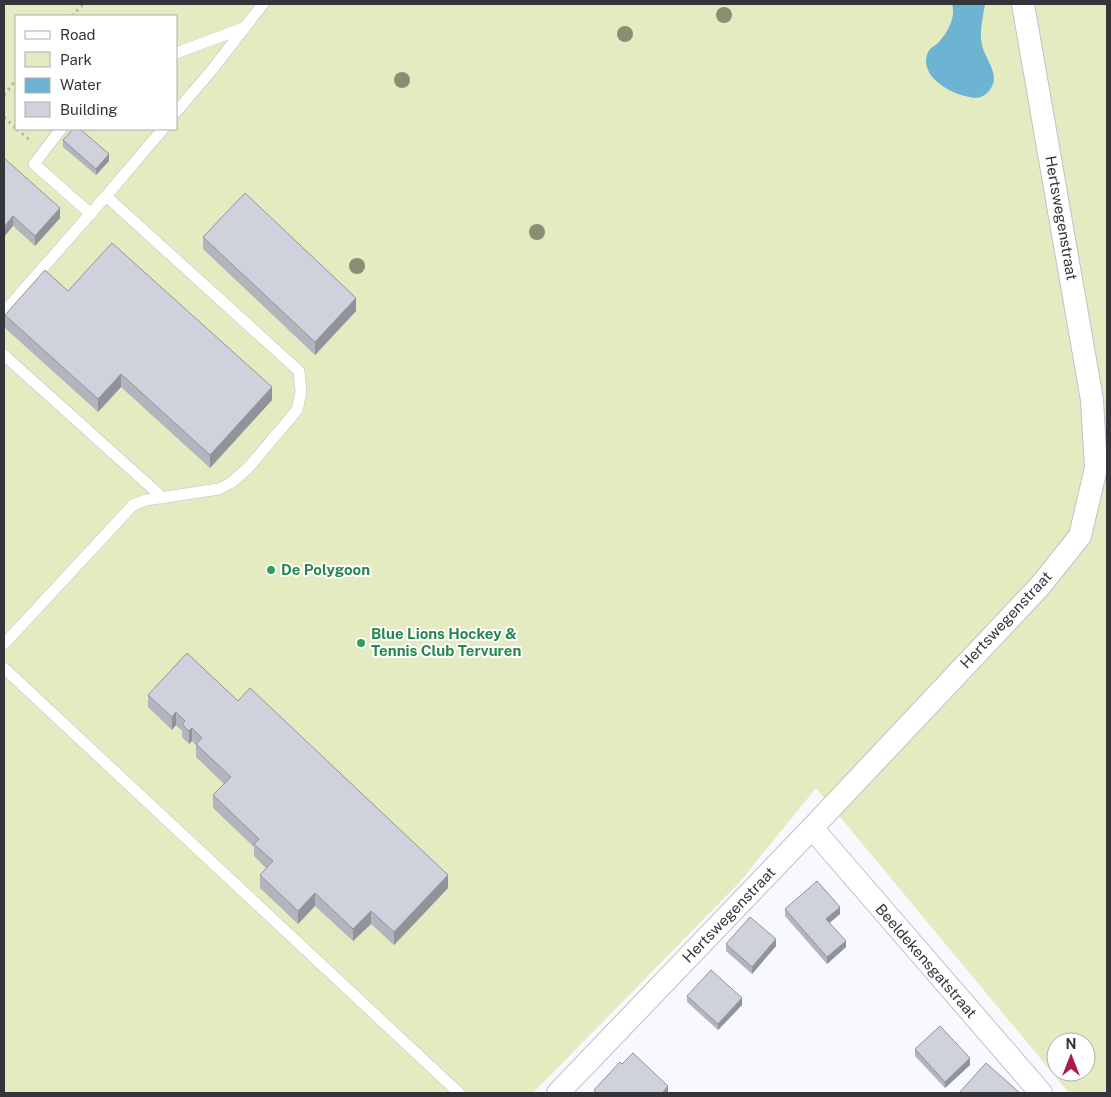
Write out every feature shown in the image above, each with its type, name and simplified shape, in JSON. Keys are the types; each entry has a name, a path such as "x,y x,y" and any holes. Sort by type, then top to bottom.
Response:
{"street":[{"name":"Hertswegenstraat","path":"558,1093 1040,586 1080,536 1096,468 1092,400 1023,4"},
{"name":"Beeldekensgatstraat","path":"812,828 1041,1093"}],"lane":[{"path":"178,110 263,4"},
{"path":"178,51 243,28"},
{"path":"60,130 34,164 90,214"},
{"path":"4,312 162,130"},
{"path":"4,644 133,505 146,500 219,489 232,482 248,468 297,410 301,392 299,371 106,196"},
{"path":"4,355 163,498"},
{"path":"4,668 459,1093"}],"path":[{"path":"73,15 83,4"},
{"path":"4,94 15,81"},
{"path":"4,117 15,127"}],"green space":[{"path":"4,4 1107,4 1107,1093 1069,1093 1060,1082 1096,1082 1096,1032 1046,1032 1046,1065 816,788 738,884 533,1093 4,1093"}],"water":[{"path":"952,4 985,4 981,40 994,74 994,80 989,91 981,97 969,97 951,91 936,81 927,68 928,52 939,42 950,24 953,14"}],"building":[{"path":"72,130 81,130 109,154 96,169 63,140"},
{"path":"4,158 60,208 35,236 13,216 4,227"},
{"path":"245,193 356,298 315,342 203,237"},
{"path":"112,243 272,387 210,455 121,374 98,399 5,315 45,270 68,291"},
{"path":"187,653 238,701 250,688 448,875 394,932 371,911 353,929 315,893 298,911 260,875 273,861 254,844 259,839 213,795 231,777 196,744 202,738 192,728 189,731 182,724 185,721 176,712 172,717 148,695"},
{"path":"817,881 840,907 826,919 846,941 827,957 785,909"},
{"path":"750,917 776,939 752,967 726,944"},
{"path":"711,970 742,998 718,1024 687,996"},
{"path":"940,1026 970,1058 945,1082 915,1049"},
{"path":"633,1053 668,1086 662,1093 596,1093 594,1090 620,1062 622,1064"},
{"path":"986,1063 1020,1093 959,1093"}],"place":[{"name":"De Polygoon","path":"271,570"},
{"name":"Blue Lions Hockey & Tennis Club Tervuren","path":"361,643"}]}
